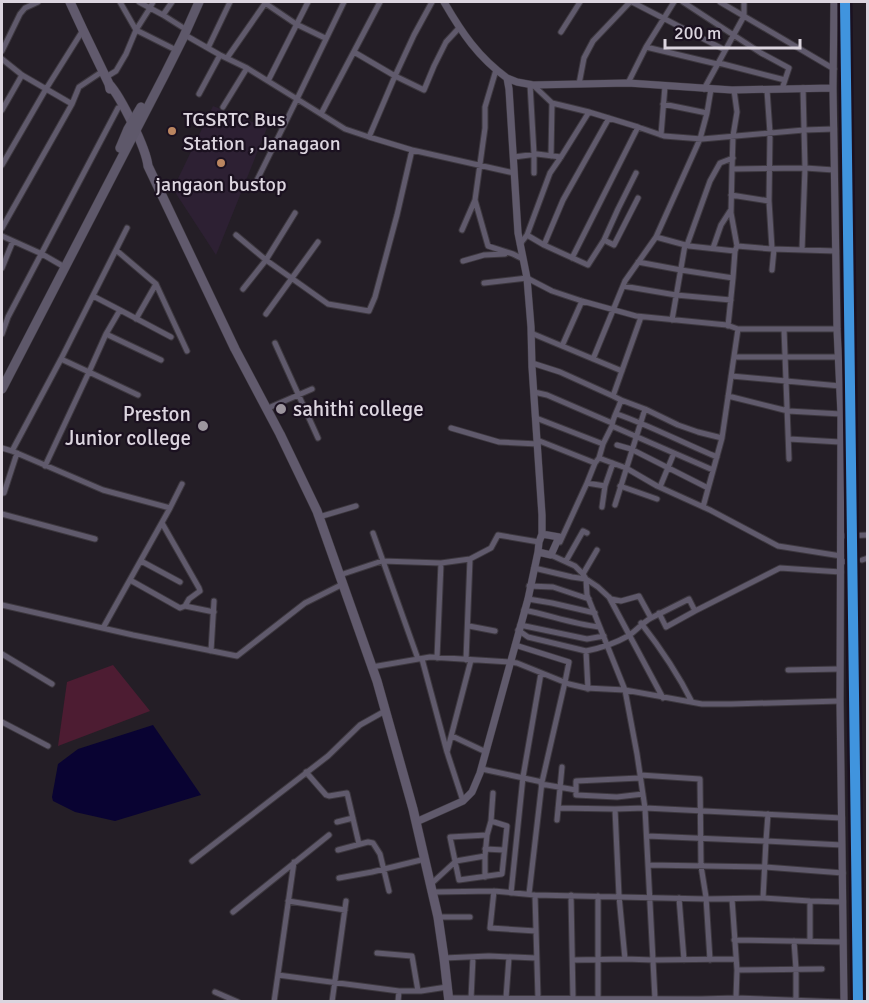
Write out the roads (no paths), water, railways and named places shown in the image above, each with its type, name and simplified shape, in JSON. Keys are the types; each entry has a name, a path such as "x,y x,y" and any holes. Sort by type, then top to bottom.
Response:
{"highway":[{"path":"2,389 142,106 172,48 184,31 194,2"},
{"path":"2,380 116,158 200,2"}],"main road":[{"path":"70,2 114,90 131,130"},
{"path":"106,77 118,108 147,156 148,166 222,322 320,517 372,667 416,822 438,917 448,1000"}],"street":[{"path":"2,51 20,14 25,8 38,2"},
{"path":"120,2 136,30 172,48"},
{"path":"139,2 164,15 208,48 247,68 345,129 412,150 514,173"},
{"path":"2,228 72,104 78,87 116,71 153,2"},
{"path":"164,15 172,2"},
{"path":"208,48 230,2"},
{"path":"227,58 265,2 296,24 325,38"},
{"path":"268,81 308,2"},
{"path":"257,180 344,2"},
{"path":"321,114 380,2"},
{"path":"369,137 414,35 432,2"},
{"path":"444,2 459,28 482,58 507,78 517,82 532,84 628,82 734,90 833,88"},
{"path":"561,32 580,2"},
{"path":"579,84 584,58 593,41 631,2 725,50"},
{"path":"628,82 646,47 674,2"},
{"path":"683,2 761,53 789,68 782,89"},
{"path":"720,2 834,69"},
{"path":"593,359 623,286 656,237 700,139 707,113 708,89 718,64 744,16 744,2"},
{"path":"448,1000 736,998 843,1002 840,669 841,559 845,536 837,329 834,2"},
{"path":"354,52 424,90 446,42 459,28"},
{"path":"2,165 82,30"},
{"path":"646,47 785,80"},
{"path":"199,94 220,55"},
{"path":"2,59 22,75 72,104"},
{"path":"223,107 247,68"},
{"path":"462,230 475,200 485,128 485,107 496,70"},
{"path":"2,110 22,75"},
{"path":"416,822 463,801 472,792 482,769 528,599 542,534 527,278 518,233 507,78"},
{"path":"532,84 552,103 661,135 700,139 834,129"},
{"path":"532,84 534,173"},
{"path":"661,135 665,86"},
{"path":"802,250 805,168 803,88"},
{"path":"728,326 736,248 731,209 732,158 737,112 734,90"},
{"path":"767,90 770,133 769,201 773,249 772,270"},
{"path":"551,156 552,103"},
{"path":"663,104 707,113"},
{"path":"2,334 8,317 118,108"},
{"path":"520,244 527,235 550,173 589,112"},
{"path":"544,244 563,200 609,118"},
{"path":"572,258 638,127"},
{"path":"236,235 266,260 328,304 369,311 381,277 412,150"},
{"path":"514,157 534,154 561,158"},
{"path":"672,320 686,245 710,181 720,163 732,158"},
{"path":"732,169 834,170"},
{"path":"527,235 588,265 604,240 636,173"},
{"path":"731,195 769,201"},
{"path":"604,240 614,245 638,198"},
{"path":"475,200 488,246 523,259"},
{"path":"618,208 629,215"},
{"path":"712,248 721,225 731,209"},
{"path":"243,289 266,260 295,213"},
{"path":"2,493 4,493 14,452 127,228"},
{"path":"2,236 61,265"},
{"path":"656,237 686,245 712,248 836,251"},
{"path":"2,268 13,241"},
{"path":"266,314 318,242"},
{"path":"116,250 156,284 187,351"},
{"path":"463,261 484,255 513,254"},
{"path":"638,262 733,278"},
{"path":"484,283 527,278 552,291 641,317 738,329 837,329"},
{"path":"136,319 156,284"},
{"path":"623,286 676,295 731,300"},
{"path":"93,296 171,337"},
{"path":"562,346 582,301"},
{"path":"45,466 106,334 120,310"},
{"path":"2,314 8,317"},
{"path":"613,396 641,317"},
{"path":"703,507 722,438 738,329"},
{"path":"784,329 789,459"},
{"path":"531,333 622,371"},
{"path":"106,334 161,360"},
{"path":"275,343 318,438"},
{"path":"734,357 838,357"},
{"path":"61,359 138,395"},
{"path":"532,363 560,372 678,425 722,438"},
{"path":"731,376 840,386"},
{"path":"266,409 312,389"},
{"path":"534,392 547,395 713,470"},
{"path":"728,396 788,411 841,414"},
{"path":"552,556 587,483 621,400"},
{"path":"615,505 645,409"},
{"path":"617,414 717,457"},
{"path":"536,418 603,444"},
{"path":"451,428 499,442 537,442 613,463 778,546 850,561"},
{"path":"789,440 840,442"},
{"path":"617,444 708,488"},
{"path":"2,447 103,490 170,508"},
{"path":"660,487 674,453"},
{"path":"602,507 605,486 613,463"},
{"path":"587,483 605,486"},
{"path":"103,628 182,484"},
{"path":"620,486 657,500"},
{"path":"320,517 356,506"},
{"path":"2,514 95,538"},
{"path":"162,523 200,591 189,599 185,606"},
{"path":"566,561 583,531 587,533"},
{"path":"373,533 420,659 463,801"},
{"path":"542,534 559,537 552,556"},
{"path":"2,605 237,656 305,603 341,580 382,561 441,563 470,560 491,548 498,535 539,542"},
{"path":"845,536 865,536"},
{"path":"597,550 584,577 588,598 625,690 643,794 655,999"},
{"path":"538,552 575,566 584,577 612,598 621,601 639,597 651,618"},
{"path":"447,752 469,660 470,560"},
{"path":"141,561 180,582"},
{"path":"437,658 441,563"},
{"path":"534,568 572,577 584,577"},
{"path":"659,613 666,627 780,568 841,572"},
{"path":"130,580 180,608 185,606 214,612"},
{"path":"529,586 553,587 588,598"},
{"path":"608,595 663,698"},
{"path":"528,599 595,613"},
{"path":"519,628 528,637 586,651 607,646 630,635 641,624 659,613 689,599 695,611"},
{"path":"211,651 214,601"},
{"path":"524,610 555,616 577,624 599,627"},
{"path":"641,624 660,646 692,702"},
{"path":"469,626 495,631"},
{"path":"519,628 587,639 604,636"},
{"path":"515,645 569,662 542,783 532,894 536,931 537,1000"},
{"path":"586,651 588,688"},
{"path":"2,654 52,684"},
{"path":"372,667 430,657 510,662 588,688 625,690 692,702 731,704 840,701"},
{"path":"788,670 840,669"},
{"path":"511,892 524,777 541,673"},
{"path":"192,861 328,756 360,725 385,711"},
{"path":"2,722 48,746"},
{"path":"452,736 486,752"},
{"path":"557,820 562,767"},
{"path":"482,769 576,790"},
{"path":"306,772 326,795 347,793 359,844"},
{"path":"643,794 617,797 576,795 576,781 640,777 700,779 701,866 706,899 710,960"},
{"path":"485,877 485,849 491,821 493,793"},
{"path":"558,808 645,808 842,818"},
{"path":"615,809 625,959"},
{"path":"763,897 768,814"},
{"path":"337,822 353,818"},
{"path":"487,835 450,837 459,880 502,874 507,826 491,821"},
{"path":"233,912 329,835"},
{"path":"646,836 842,845"},
{"path":"338,850 368,842 373,843 380,854 389,891"},
{"path":"485,849 504,850"},
{"path":"432,888 456,861 485,856"},
{"path":"339,878 425,859"},
{"path":"274,1002 294,862"},
{"path":"648,865 765,867 843,873"},
{"path":"432,888 532,894 706,899 763,897 843,902"},
{"path":"494,891 490,928 536,931"},
{"path":"571,895 573,999"},
{"path":"598,896 598,999"},
{"path":"679,898 684,960"},
{"path":"732,898 737,970 736,998"},
{"path":"288,901 345,910"},
{"path":"332,1002 346,901"},
{"path":"810,901 810,941"},
{"path":"438,917 470,917"},
{"path":"734,940 843,942"},
{"path":"794,941 796,999"},
{"path":"377,953 412,956 418,991"},
{"path":"471,999 473,957"},
{"path":"506,998 509,957"},
{"path":"444,958 536,958"},
{"path":"573,960 736,959"},
{"path":"737,970 822,969"},
{"path":"278,975 399,991 447,987"},
{"path":"398,1002 399,991"},
{"path":"215,992 238,1002"}],"tunnel":[{"path":"850,561 862,560"}],"place":[{"name":"TGSRTC Bus Station , Janagaon","path":"172,131"},
{"name":"jangaon bustop","path":"221,163"},
{"name":"sahithi college","path":"281,409"},
{"name":"Preston Junior college","path":"203,426"}]}
